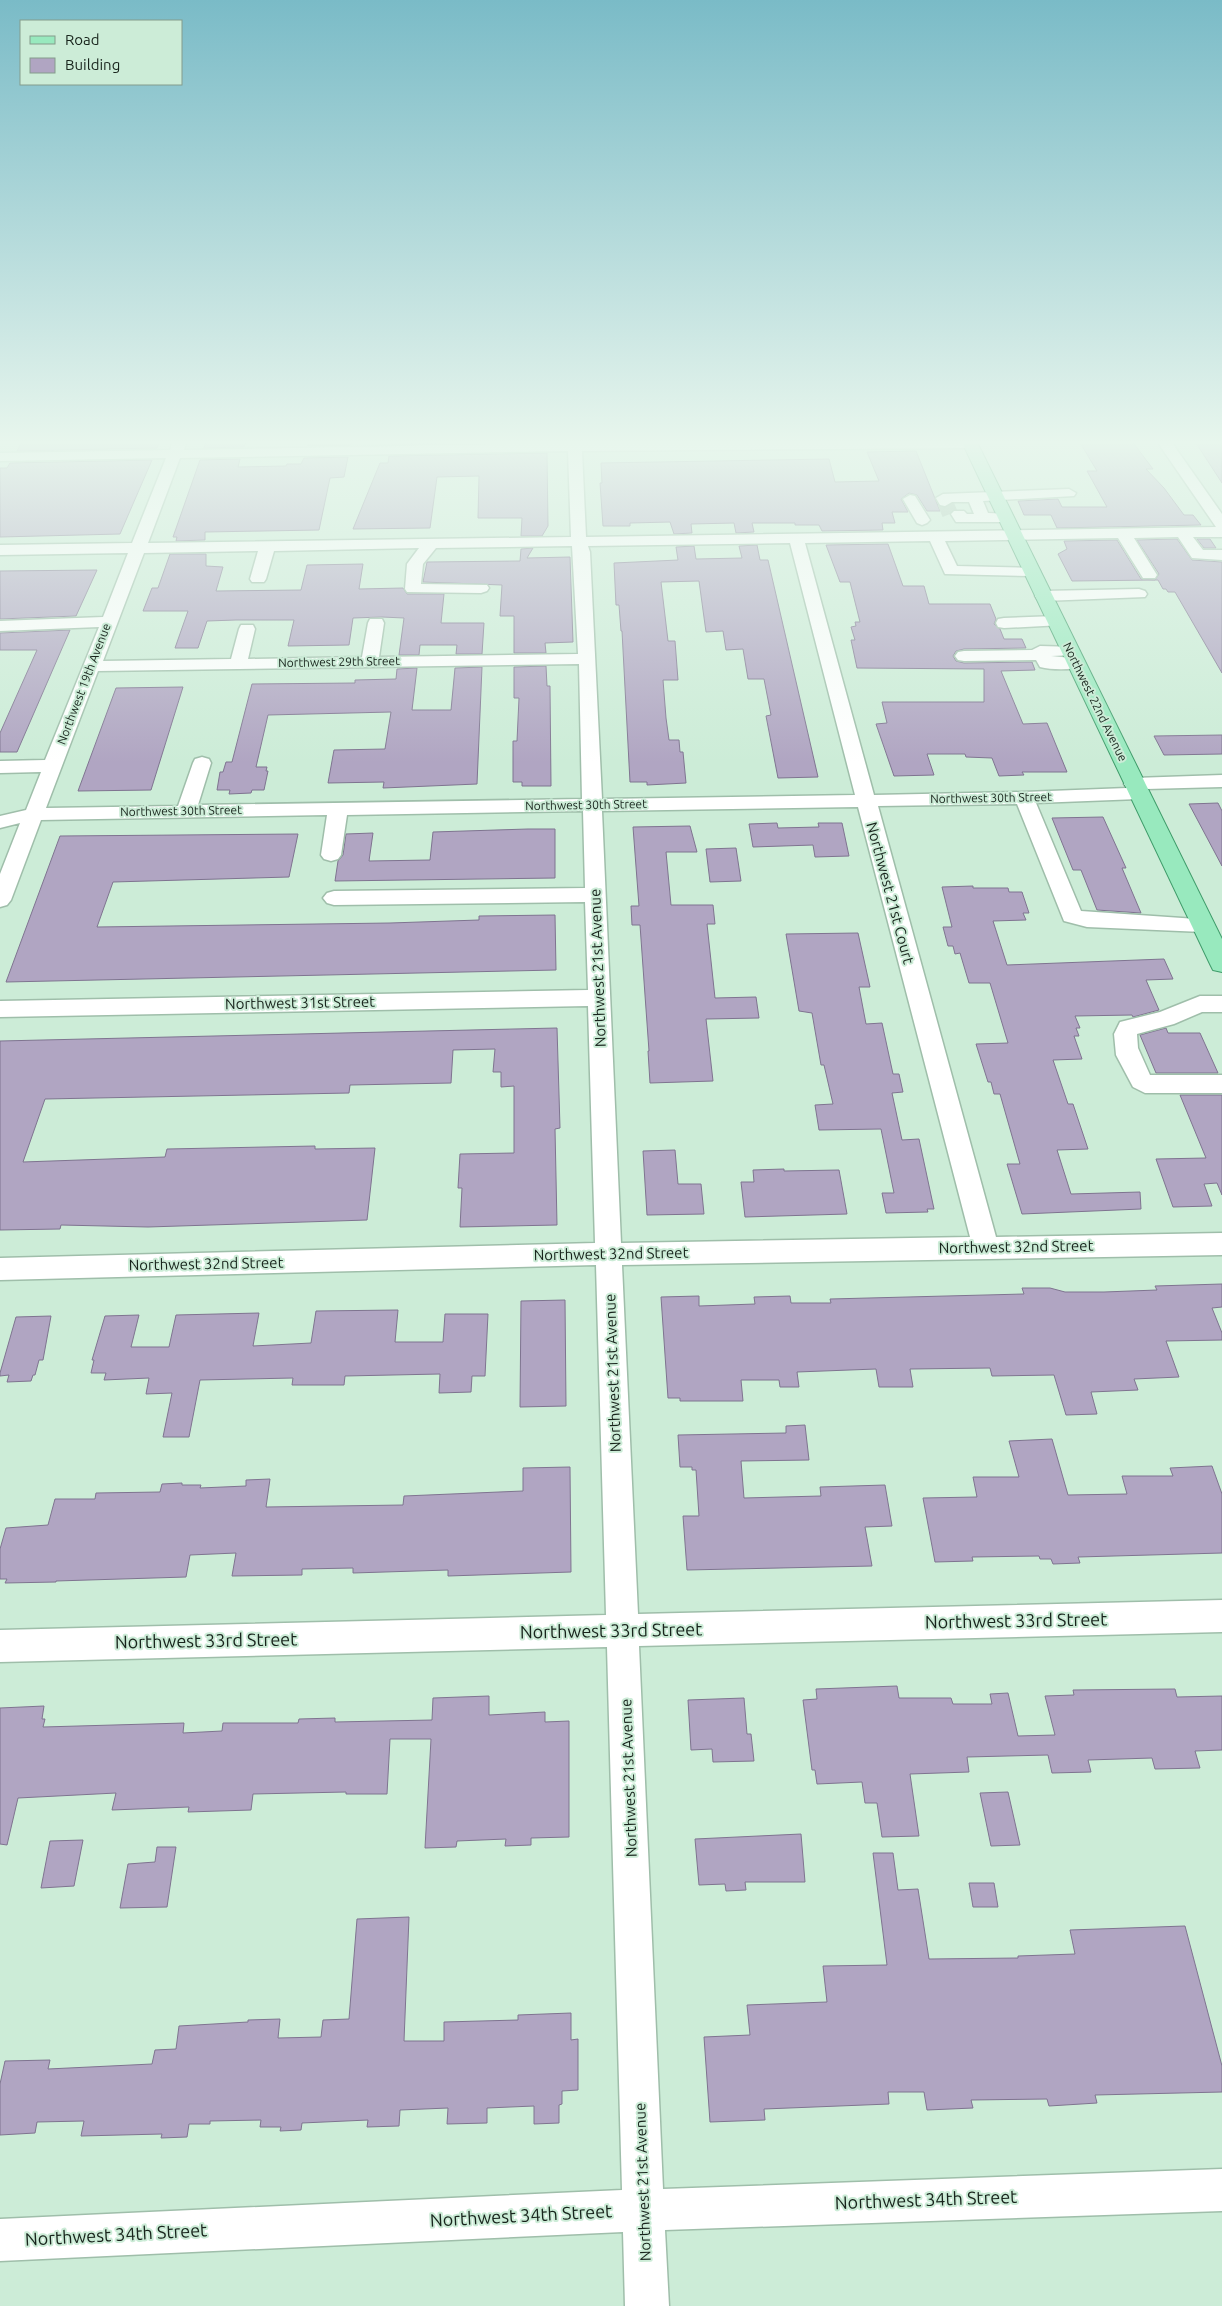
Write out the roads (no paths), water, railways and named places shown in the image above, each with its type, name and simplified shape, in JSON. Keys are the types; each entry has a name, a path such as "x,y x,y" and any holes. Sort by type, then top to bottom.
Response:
{"main road":[{"name":"Northwest 22nd Avenue","path":"1021,548 1222,964"}],"street":[{"name":"Northwest 19th Avenue","path":"0,900 138,548"},
{"path":"0,550 163,548"},
{"path":"258,579 268,548"},
{"path":"428,548 415,564 414,590 481,588"},
{"name":"Northwest 21st Avenue","path":"581,548 587,659 608,1254 624,1631 647,2306"},
{"name":"Northwest 21st Court","path":"799,548 986,1247"},
{"path":"938,548 951,571 1032,571"},
{"path":"1132,548 1148,575"},
{"path":"1193,548 1198,555 1222,555"},
{"path":"1003,615 1139,594"},
{"path":"0,626 108,622"},
{"path":"370,662 376,623"},
{"path":"238,664 247,629"},
{"path":"964,656 1042,655 1040,651 1073,657"},
{"name":"Northwest 29th Street","path":"91,666 587,659"},
{"path":"186,811 202,763"},
{"path":"0,767 52,766"},
{"name":"Northwest 30th Street","path":"0,822 33,814 1024,798 1222,781"},
{"path":"1024,798 1072,916 1088,920 1203,925"},
{"path":"330,855 338,809"},
{"path":"334,898 595,895"},
{"name":"Northwest 31st Street","path":"0,1009 599,998"},
{"path":"1222,1004 1200,1004 1166,1018 1128,1028 1124,1034 1125,1046 1141,1081 1145,1084 1222,1084"},
{"name":"Northwest 32nd Street","path":"0,1270 418,1248 608,1254 1222,1244"},
{"name":"Northwest 33rd Street","path":"0,1646 1222,1616"},
{"name":"Northwest 34th Street","path":"0,2240 644,2210 1222,2190"}]}
